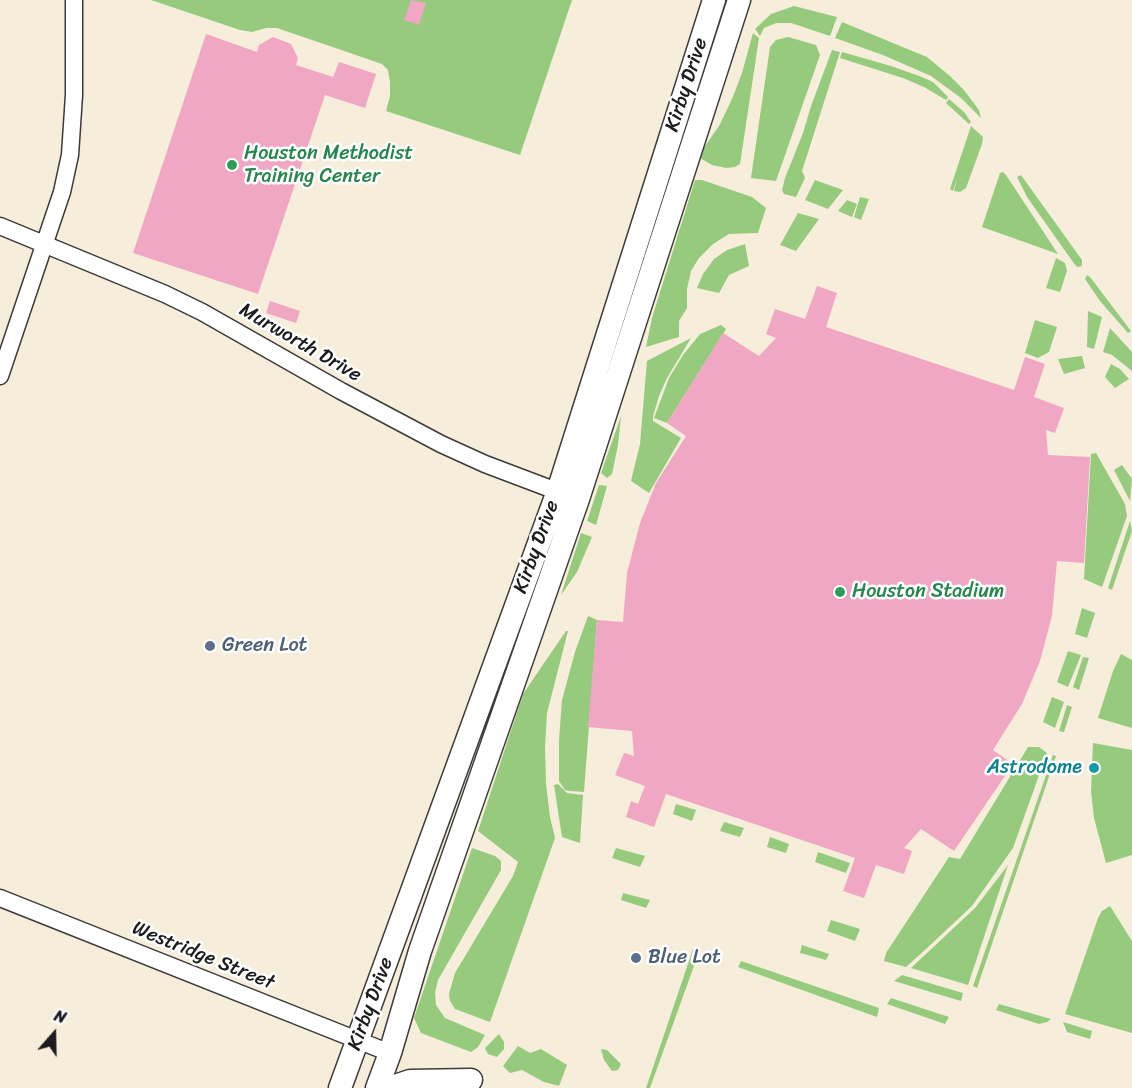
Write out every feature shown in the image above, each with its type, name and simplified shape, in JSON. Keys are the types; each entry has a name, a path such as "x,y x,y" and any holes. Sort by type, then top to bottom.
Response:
{"main road":[{"name":"Kirby Drive","path":"377,1088 390,1053 420,951 494,737 568,495 643,222 714,0"},
{"name":"Kirby Drive","path":"340,1088 471,729 568,495 666,230 739,0"},
{"path":"643,222 666,230"},
{"path":"471,729 494,737"},
{"path":"389,1088 410,1081 471,1080"}],"street":[{"path":"0,376 46,244 62,192 70,155 74,95 74,0"},
{"name":"Murworth Drive","path":"0,226 125,276 202,312 341,391 441,444 485,464 568,495"},
{"name":"Westridge Street","path":"0,898 390,1053"}],"green space":[{"path":"151,0 572,0 520,155 386,111 390,96 390,82 388,70 382,64 277,28 252,32 240,30"},
{"path":"794,6 837,17 830,36 791,23 776,23 764,28 760,36 755,29 771,14"},
{"path":"842,22 927,57 963,89 979,110 981,118 961,98 931,76 883,55 835,38"},
{"path":"753,33 759,38 740,164 726,168 712,165 700,158 732,99"},
{"path":"788,37 816,45 820,55 776,181 751,178 770,47 776,40"},
{"path":"832,50 840,52 802,171 805,178 796,197 784,194 782,190 785,178"},
{"path":"842,52 922,77 933,82 948,97 946,100 903,78 840,58"},
{"path":"949,99 964,112 971,122 969,124 946,103"},
{"path":"971,126 983,137 982,144 966,188 960,192 954,191 957,178 953,191 950,189"},
{"path":"1003,172 1058,254 982,227 1000,173"},
{"path":"1021,175 1082,260 1082,266 1077,267 1073,262 1027,197 1017,177"},
{"path":"695,180 702,180 752,197 766,208 758,233 729,234 713,244 699,258 691,271 687,289 687,308 679,321 679,337 646,347 652,318"},
{"path":"815,180 843,190 828,209 805,200"},
{"path":"860,197 869,199 861,220 854,217"},
{"path":"847,200 857,204 852,217 838,211"},
{"path":"798,213 819,219 796,251 780,245"},
{"path":"745,244 749,266 729,275 719,293 697,288 703,274 714,259 727,250"},
{"path":"1056,258 1065,263 1067,271 1060,292 1046,288"},
{"path":"1087,275 1131,331 1128,333 1100,301 1085,279"},
{"path":"1088,311 1102,317 1094,349 1087,347"},
{"path":"1035,320 1057,327 1049,352 1038,358 1025,353"},
{"path":"721,325 726,329 667,423 654,418 669,378 683,355 700,334"},
{"path":"1110,328 1132,352 1132,371 1112,355 1103,352"},
{"path":"691,338 667,378 653,416 653,421 681,438 649,493 631,481 640,444 647,361"},
{"path":"1082,356 1085,368 1064,374 1058,359"},
{"path":"1111,364 1120,369 1129,379 1115,388 1105,377"},
{"path":"621,416 612,474 607,478 601,473"},
{"path":"1096,453 1125,504 1127,516 1102,587 1084,579 1091,454"},
{"path":"1122,465 1132,479 1130,501 1114,470"},
{"path":"599,485 607,486 596,525 587,521"},
{"path":"1130,521 1132,531 1112,590 1108,588"},
{"path":"581,533 592,537 577,572 561,595"},
{"path":"1082,608 1095,613 1087,638 1075,634"},
{"path":"588,616 597,620 584,792 565,790 559,781 559,740 562,700"},
{"path":"568,631 547,713 545,747 546,784 555,838 490,1022 455,1009 449,994 455,973 513,876 518,862 478,831 523,694"},
{"path":"1068,651 1081,655 1068,687 1057,682"},
{"path":"1121,654 1132,660 1132,728 1098,718"},
{"path":"1083,657 1089,658 1079,690 1073,687"},
{"path":"1052,697 1064,702 1055,728 1043,722"},
{"path":"1067,705 1072,707 1064,732 1059,731"},
{"path":"1093,743 1132,750 1132,855 1106,863 1094,818 1091,791"},
{"path":"1028,747 1039,747 1047,753 1013,848 972,906 906,967 884,961 886,953 949,857 960,859"},
{"path":"1053,755 1056,756 977,988 973,986"},
{"path":"558,784 567,793 583,795 580,843 562,837 554,785"},
{"path":"676,804 696,810 692,821 673,814"},
{"path":"724,822 744,828 740,837 720,831"},
{"path":"770,837 789,844 786,853 767,847"},
{"path":"472,848 495,856 501,861 501,870 438,980 435,993 436,1005 445,1018 485,1035 478,1047 471,1052 421,1033 414,1018"},
{"path":"616,848 645,856 640,867 612,858"},
{"path":"818,852 850,863 846,873 815,862"},
{"path":"1008,865 968,985 911,968 975,908"},
{"path":"623,893 650,900 646,908 621,900"},
{"path":"1110,906 1132,941 1132,1033 1065,1014 1098,918 1102,911"},
{"path":"831,920 860,929 855,941 827,931"},
{"path":"802,945 829,954 826,960 800,953"},
{"path":"693,949 699,952 650,1088 646,1088"},
{"path":"741,961 879,1008 877,1017 738,967"},
{"path":"902,975 963,993 961,1001 894,981"},
{"path":"891,998 949,1017 945,1024 887,1004"},
{"path":"999,1004 1051,1019 1039,1024 996,1010"},
{"path":"1063,1022 1092,1031 1090,1039 1067,1032"},
{"path":"499,1034 504,1042 504,1049 497,1057 488,1054 485,1048"},
{"path":"518,1046 530,1053 541,1049 567,1065 559,1086 544,1082 522,1070 510,1073 503,1066"},
{"path":"601,1049 607,1050 621,1064 618,1070 612,1071 604,1060"}],"building":[{"path":"411,0 426,3 419,25 404,20"},
{"name":"Houston Methodist Training Center","path":"206,34 257,52 259,45 273,37 291,44 298,58 296,65 333,77 339,62 376,74 365,108 325,95 258,294 133,253"},
{"name":"Houston Stadium","path":"817,286 837,293 826,327 1014,390 1025,357 1045,364 1034,397 1064,408 1055,433 1046,430 1048,455 1090,457 1084,563 1057,561 1052,616 1040,661 1022,704 993,750 1013,764 954,851 921,829 904,848 912,851 904,874 876,865 864,898 843,891 855,858 666,794 654,827 626,817 631,801 638,804 645,786 615,775 624,753 634,756 632,731 588,727 597,620 623,622 627,573 640,523 656,483 686,436 667,423 723,333 759,356 776,338 766,334 775,309 805,319"},
{"path":"270,301 300,311 296,323 266,313"}],"place":[{"name":"Houston Methodist Training Center","path":"232,165"},
{"name":"Houston Stadium","path":"840,592"},
{"name":"Green Lot","path":"210,646"},
{"name":"Astrodome","path":"1094,768"},
{"name":"Blue Lot","path":"636,958"}]}
